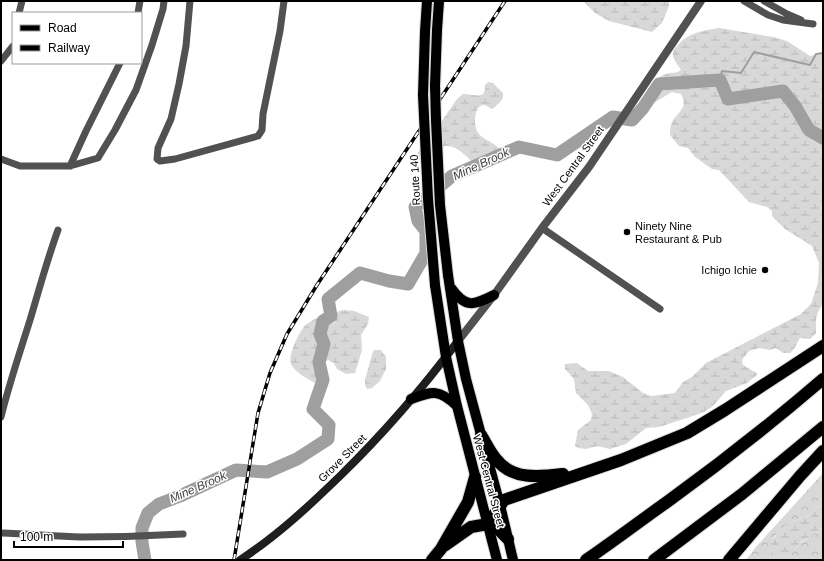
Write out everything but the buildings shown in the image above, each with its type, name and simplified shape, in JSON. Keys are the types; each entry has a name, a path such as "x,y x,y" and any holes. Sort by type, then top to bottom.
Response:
{"highway":[{"path":"488,524 504,500 621,460 688,432 725,410 823,346"},
{"path":"586,560 715,467 823,379"},
{"path":"654,560 742,494 823,427"},
{"path":"481,435 496,459 509,471 516,474 543,477 588,472"},
{"path":"728,560 800,476 823,452"},
{"path":"432,560 468,502 475,477"},
{"path":"440,548 471,527 488,524 497,528 508,538"}],"main road":[{"name":"Route 140","path":"427,1 423,95 428,199 435,285 446,357"},
{"path":"439,1 436,30 435,86 440,205 458,341"},
{"path":"450,286 457,297 468,303 479,302 494,295"},
{"name":"West Central Street","path":"458,341 446,357 457,406 497,560"},
{"name":"West Central Street","path":"458,341 466,379 500,505 513,560"},
{"name":"Grove Street","path":"240,560 251,553 308,507 377,439 446,357"},
{"path":"411,399 435,392 442,394 457,406"}],"street":[{"path":"19,12 22,1"},
{"path":"138,12 140,1"},
{"path":"1,159 20,166 70,166 98,158 136,90 152,45 164,1"},
{"path":"190,1 185,54 171,119 158,148 157,159 160,161 175,159 258,136 262,130 263,114 280,31 284,1"},
{"name":"West Central Street","path":"458,341 589,167 701,1"},
{"path":"744,1 768,15 783,20 813,24 787,14 764,1"},
{"path":"1,61 12,47"},
{"path":"70,166 120,64"},
{"path":"542,228 660,309"},
{"path":"1,417 46,263 58,230"},
{"path":"1,533 82,537 183,534"}],"green space":[{"path":"583,1 669,1 669,6 662,23 652,32 609,21 595,13"},
{"path":"719,28 773,37 787,41 810,56 823,53 823,305 817,314 816,333 810,339 800,338 790,353 783,353 776,348 770,350 759,348 749,351 742,360 743,365 758,374 747,383 726,391 713,406 704,412 659,427 646,428 626,444 610,449 597,446 586,449 578,448 575,446 578,430 591,420 592,414 588,405 576,393 574,379 565,369 565,364 577,363 588,371 609,371 623,377 643,393 651,396 675,393 683,382 692,377 706,363 801,314 811,304 818,283 819,263 812,246 785,229 772,216 772,211 767,207 749,202 719,170 712,169 695,157 688,148 679,146 670,135 670,131 673,121 683,108 684,104 681,94 672,92 652,104 641,102 651,85 657,79 666,74 681,70 674,60 673,52 682,41 697,33"},
{"path":"488,82 493,83 503,93 503,98 492,109 484,105 480,106 475,117 477,131 483,138 494,144 506,154 476,165 458,150 450,146 446,146 439,149 427,160 419,160 417,155 420,149 457,99 463,94 481,95 484,93 485,85"},
{"path":"342,310 354,311 369,317 368,324 361,335 362,350 355,373 346,374 337,369 334,363 328,360 323,367 320,380 315,383 295,370 291,364 290,359 294,345 301,331 311,321 321,317 331,324 335,322 337,312"},
{"path":"381,350 386,357 386,369 380,381 372,388 367,389 365,380 373,351"},
{"path":"823,473 823,506 816,508 808,516 788,523 771,540 783,557 792,553 799,544 823,527 823,560 746,560 756,547"},
{"path":"823,506 823,527 804,540 787,556 783,557 774,554 771,551 769,548 771,540 776,536 778,531 788,523 808,516 816,508"}],"waterway":[{"name":"Mine Brook","path":"720,80 722,71 741,73 754,52 810,65 816,54 823,53"},
{"name":"Mine Brook","path":"145,560 142,542 142,528 148,513 159,504 236,470 267,472 297,459 328,439 329,425 313,409 323,380 319,362 324,344 320,334 323,321 331,316 328,299 360,273 389,281 408,284 426,253 426,231 418,221 415,207 452,176 519,147 557,155 613,117 632,120 643,108 659,84 720,80 728,99 783,91 795,106 809,130 823,138"}],"railway":[{"path":"234,560 258,413 270,373 287,334 317,285 505,1"}],"place":[{"name":"Ninety Nine Restaurant & Pub","path":"627,232"},
{"name":"Ichigo Ichie","path":"765,270"}]}
